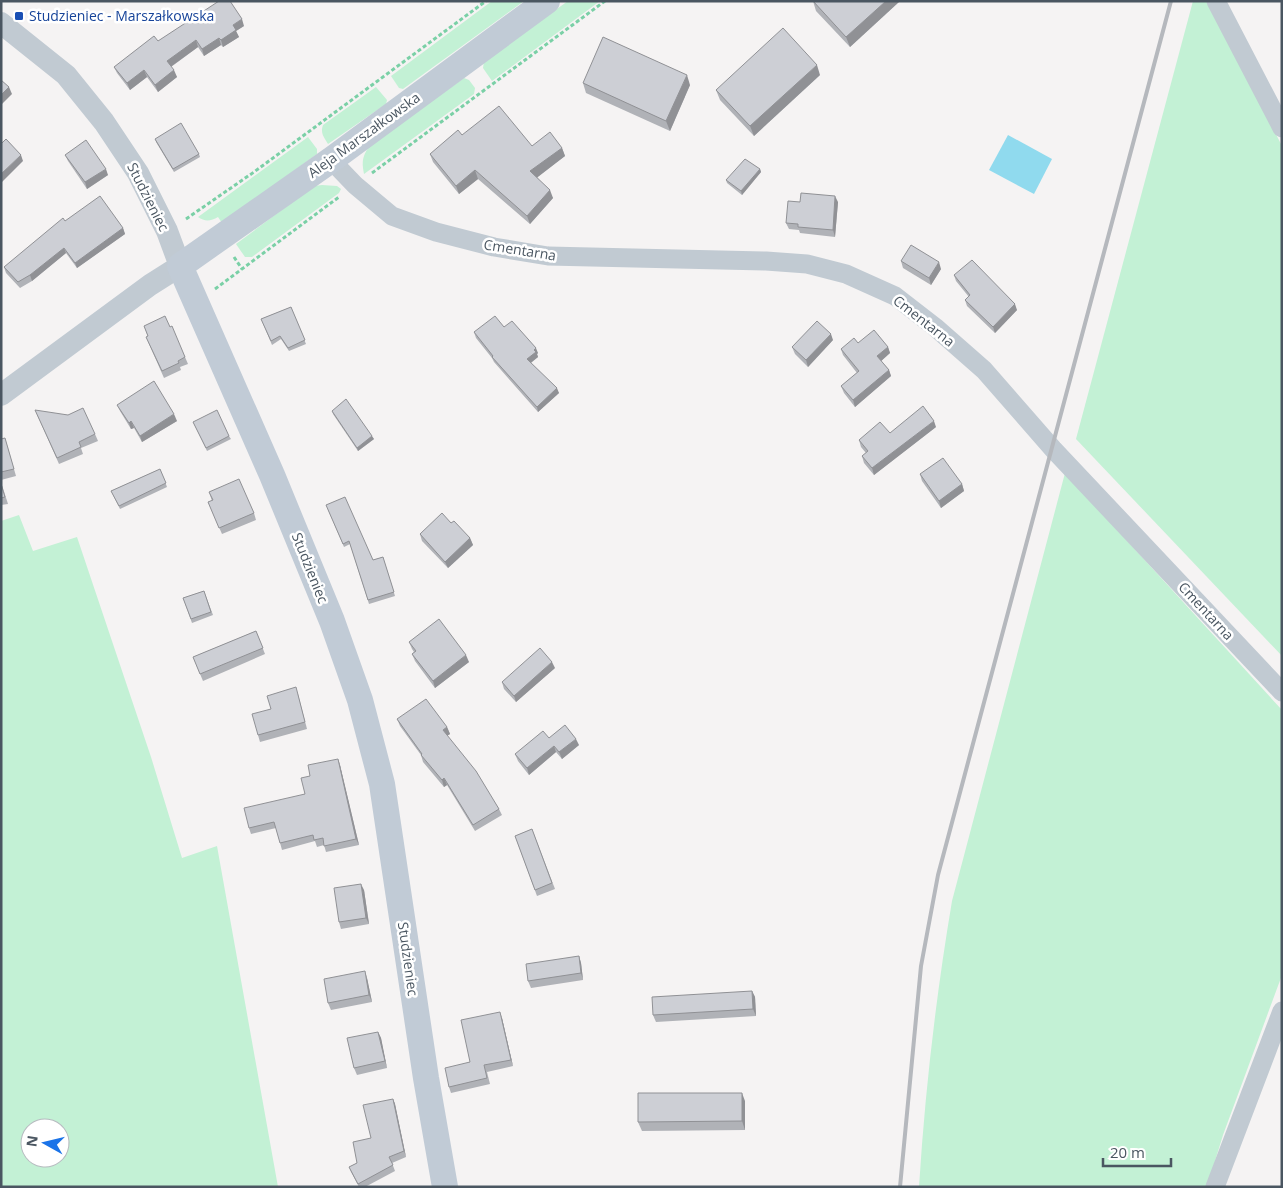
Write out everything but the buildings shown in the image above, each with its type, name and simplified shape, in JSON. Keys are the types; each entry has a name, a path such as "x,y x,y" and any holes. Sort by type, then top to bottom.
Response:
{"main road":[{"name":"Aleja Marszałkowska","path":"180,266 331,160 546,1"},
{"name":"Studzieniec","path":"180,266 272,476 332,621 360,700 382,784 426,1078 445,1187"}],"street":[{"path":"1216,1 1282,128"},
{"name":"Studzieniec","path":"1,23 66,75 104,122 138,173 167,231 180,266"},
{"name":"Cmentarna","path":"331,160 355,186 392,216 436,232 494,247 548,256 766,261 807,264 846,274 895,296 935,327 984,370 1053,449 1282,692"},
{"path":"1,395 150,285 180,266"},
{"path":"1215,1187 1282,1010"}],"path":[{"path":"167,231 207,206 486,1"},
{"path":"197,302 605,1"}],"green space":[{"path":"492,1 524,1 403,89 399,88 391,76"},
{"path":"568,1 600,1 492,81 483,68 484,61"},
{"path":"1193,1 1208,1 1282,146 1282,656 1076,439"},
{"path":"464,78 469,80 475,88 474,94 364,174 364,157 372,143"},
{"path":"376,87 387,100 386,104 328,144 322,133 323,125"},
{"path":"308,137 317,149 317,154 222,223 218,217 203,220 198,217"},
{"path":"314,186 337,186 341,189 339,193 252,257 245,257 236,244"},
{"path":"1065,473 1282,710 1282,975 1223,1135 1207,1187 919,1187 924,1115 932,1044 952,901"},
{"path":"19,515 33,551 77,537 151,757 182,858 217,846 278,1187 1,1187 1,521"}],"water":[{"path":"1008,135 1052,159 1034,194 989,170"}],"railway":[{"path":"900,1187 921,966 938,875 1171,1"}],"place":[{"name":"Studzieniec - Marszałkowska","path":"19,16"}]}
